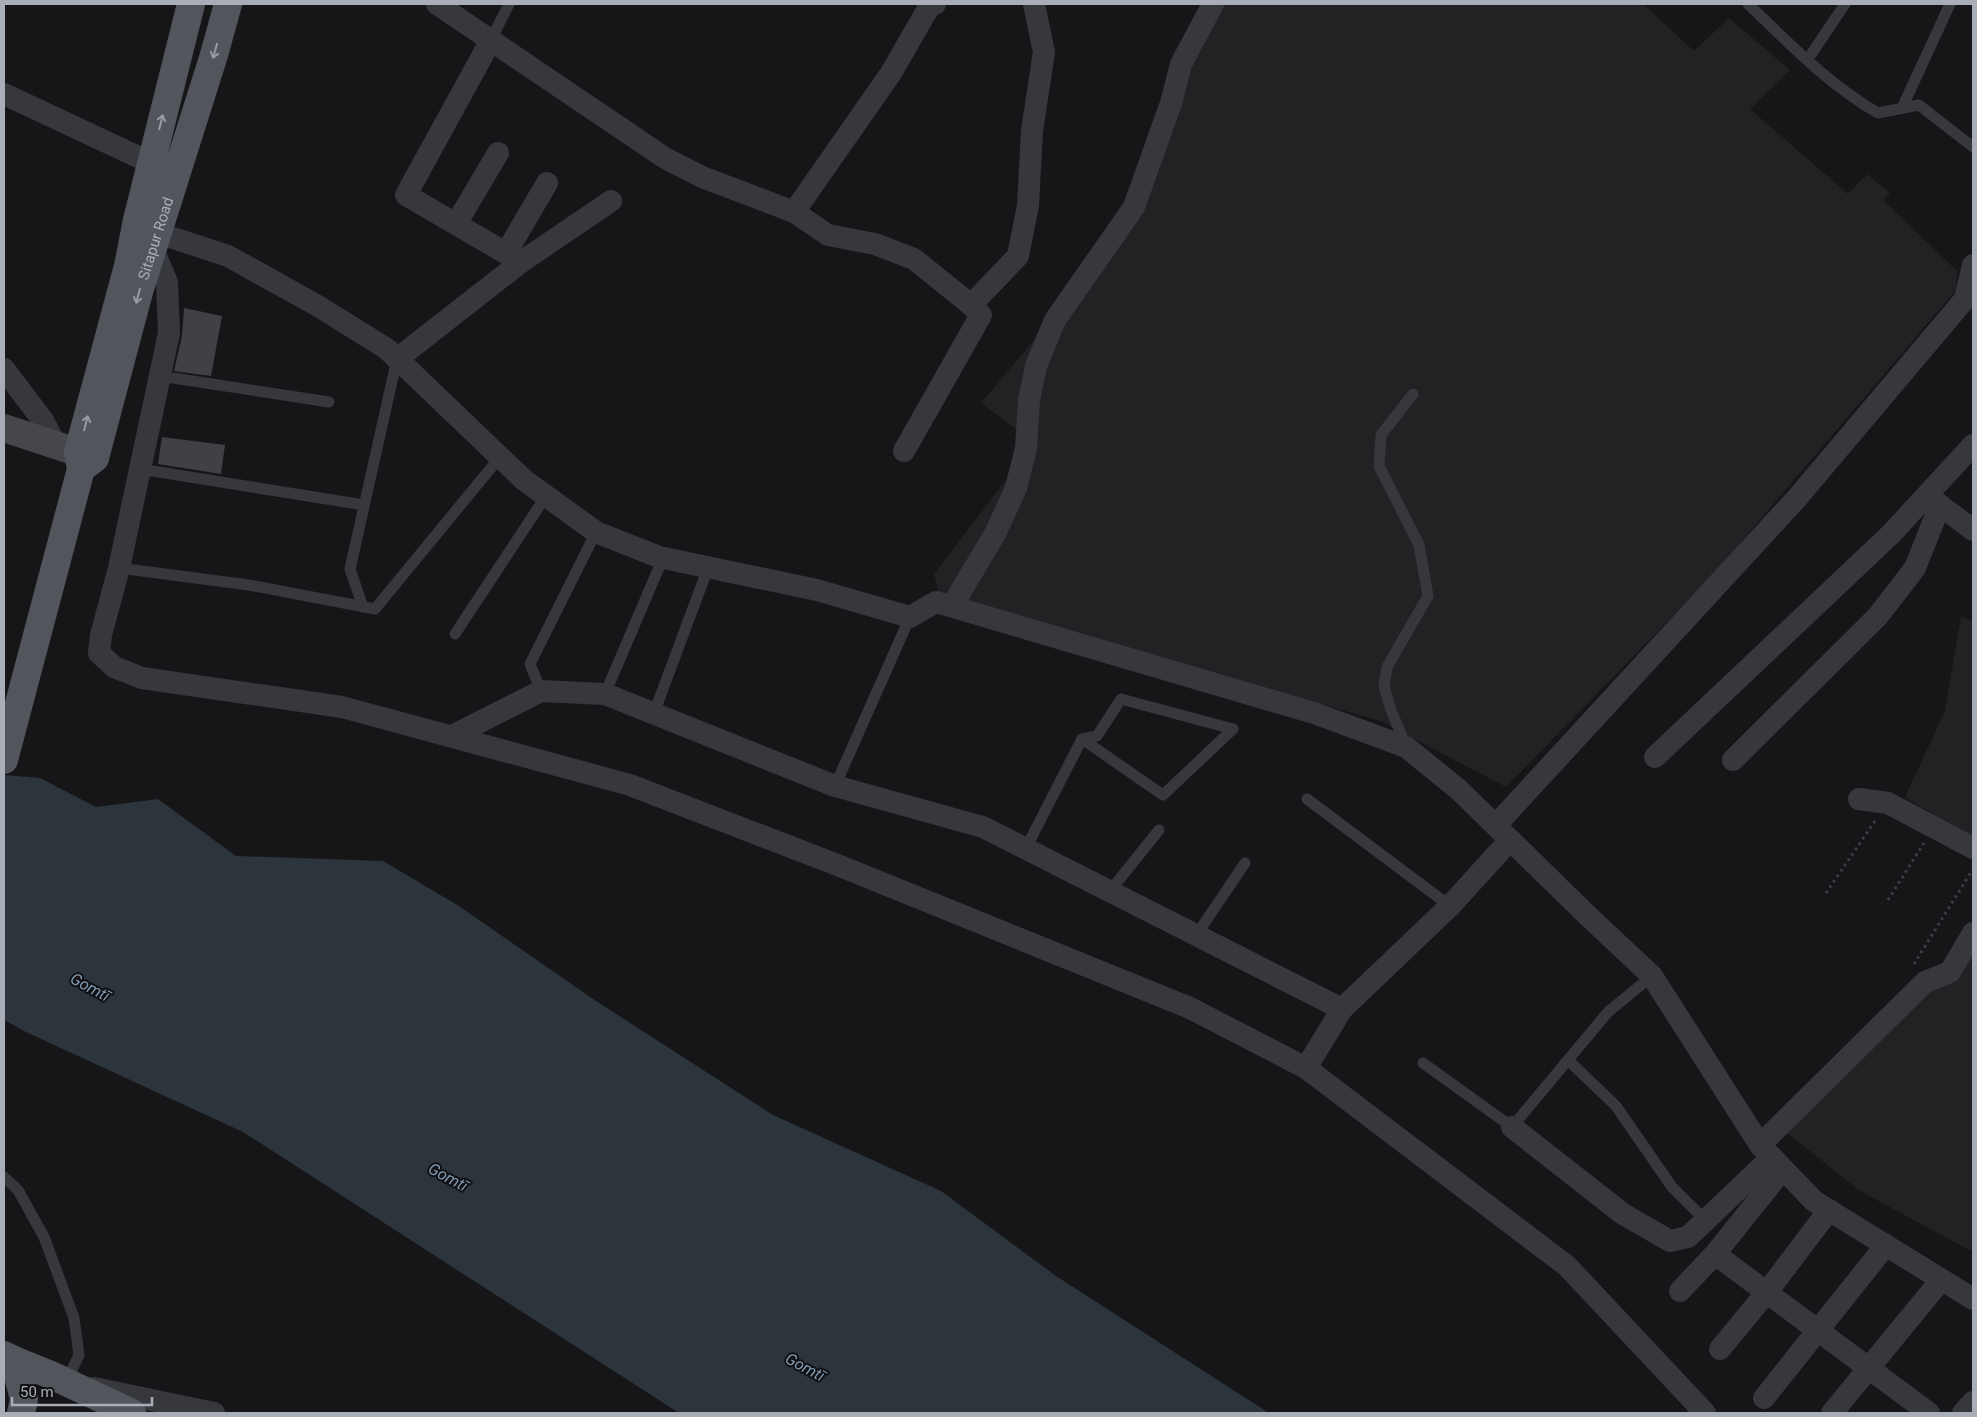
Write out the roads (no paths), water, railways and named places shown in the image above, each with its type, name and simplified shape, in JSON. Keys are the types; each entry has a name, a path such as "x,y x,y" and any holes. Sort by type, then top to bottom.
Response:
{"main road":[{"name":"Sitapur Road","path":"4,760 28,668 78,456 128,266 137,220 191,4"},
{"name":"Sitapur Road","path":"78,456 139,292 214,55 228,4"},
{"path":"4,428 78,456"},
{"path":"9,1357 132,1413"},
{"path":"9,1357 24,1399 21,1413"}],"street":[{"path":"794,212 891,73 929,7 935,4"},
{"path":"972,305 1018,256 1028,206 1032,131 1044,52 1034,4"},
{"path":"952,606 995,534 1016,488 1026,448 1029,400 1036,366 1055,320 1134,207 1171,103 1181,64 1213,4"},
{"path":"442,5 665,158 702,177 794,212 828,235 875,244 914,259 972,305 981,315 904,451"},
{"path":"491,40 406,195 514,258"},
{"path":"4,94 151,162"},
{"path":"456,224 498,153"},
{"path":"514,258 547,183"},
{"path":"397,359 514,258 611,201"},
{"path":"1705,1413 1567,1266 1306,1068 1190,1008 630,785 342,707 142,678 114,667 99,653 101,635 119,568 169,333 167,282 155,241 228,256 318,306 387,349 524,480 596,532 663,558 817,590 910,616 936,602 952,606 1314,713 1406,747 1458,789 1652,976 1771,1157 1814,1201 1973,1299"},
{"path":"1306,1068 1342,1009 1450,906 1503,833 1969,302 1973,265"},
{"path":"4,369 44,422 78,456"},
{"path":"1655,757 1891,534 1933,500 1971,452"},
{"path":"1933,500 1973,530"},
{"path":"1733,760 1878,616 1916,568 1933,500"},
{"path":"452,736 541,691 605,694 835,786 983,827 1342,1009"},
{"path":"1859,799 1888,803 1973,848"},
{"path":"1512,1127 1623,1214 1670,1241 1688,1237 1771,1157 1925,982 1950,972 1973,933"},
{"path":"1680,1291 1715,1254 1771,1157"},
{"path":"1720,1349 1768,1292 1829,1210"},
{"path":"1764,1398 1886,1246"},
{"path":"1715,1254 1929,1413"},
{"path":"1832,1413 1941,1280"},
{"path":"66,1382 214,1413"},
{"path":"1963,1413 1973,1402"}],"lane":[{"path":"491,40 509,4"},
{"path":"1748,4 1852,98 1878,113 1919,105 1973,147"},
{"path":"1808,59 1845,4"},
{"path":"1902,108 1950,4"},
{"path":"363,607 350,569 397,359"},
{"path":"160,376 329,402"},
{"path":"1406,747 1391,710 1384,686 1388,667 1428,596 1419,545 1379,466 1381,435 1413,394"},
{"path":"119,568 249,585 375,609 500,457"},
{"path":"140,469 364,505"},
{"path":"455,634 546,496"},
{"path":"541,691 530,664 596,532"},
{"path":"605,694 663,558"},
{"path":"654,713 708,568"},
{"path":"835,786 910,616"},
{"path":"1121,699 1233,729 1163,795 1082,739 1097,736 1121,699"},
{"path":"1026,848 1082,739"},
{"path":"1307,799 1450,906"},
{"path":"1110,891 1158,830"},
{"path":"1196,934 1245,863"},
{"path":"1423,1062 1512,1127 1608,1012 1652,976"},
{"path":"1568,1060 1616,1106 1672,1187 1706,1221"},
{"path":"4,1177 18,1190 44,1238 74,1318 79,1355 66,1382"}],"water":[{"name":"Gomtī","path":"4,775 40,778 96,807 158,799 236,856 383,861 459,906 593,999 773,1115 941,1191 1056,1276 1269,1413 679,1413 243,1132 4,1020"}]}
